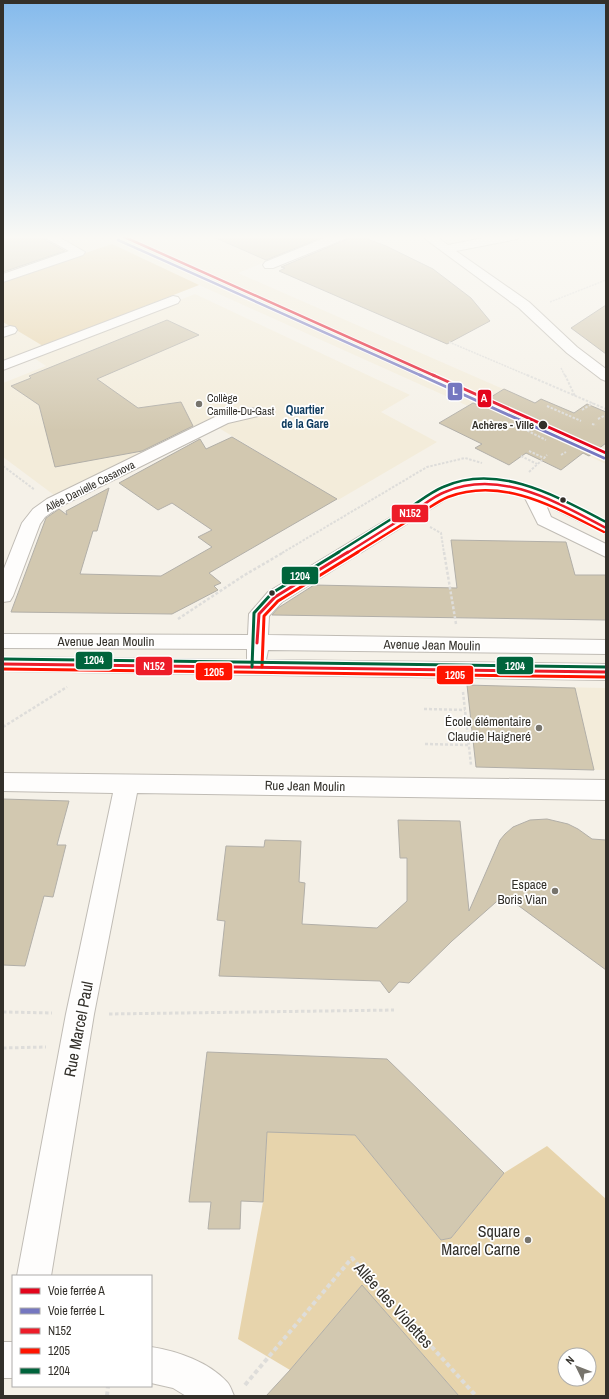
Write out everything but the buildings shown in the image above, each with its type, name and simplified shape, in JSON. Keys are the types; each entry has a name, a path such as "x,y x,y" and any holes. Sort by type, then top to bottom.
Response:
{"street":[{"path":"8,364 172,300"},
{"path":"503,300 517,304 606,376"},
{"path":"3,381 26,372 8,364"},
{"name":"Allée Danielle Casanova","path":"3,596 31,523 39,513 53,503 223,419 252,413"},
{"path":"257,667 259,614 275,597 445,492 463,485 484,483 529,483 606,528"},
{"path":"529,483 544,520 606,551"},
{"name":"Avenue Jean Moulin","path":"3,641 147,640 606,648"},
{"name":"Avenue Jean Moulin","path":"3,664 606,672"},
{"name":"Rue Jean Moulin","path":"3,782 606,790"},
{"name":"Rue Marcel Paul","path":"34,1275 80,1014 127,784"},
{"path":"152,1365 170,1368 202,1384 228,1393"}],"path":[{"path":"517,304 551,302 555,300"},
{"path":"449,342 606,409"},
{"path":"582,410 593,403"},
{"path":"547,406 581,421"},
{"path":"598,419 606,414"},
{"path":"592,424 596,425"},
{"path":"520,427 546,440"},
{"path":"533,453 536,450"},
{"path":"529,451 544,458 547,455"},
{"path":"562,455 566,452"},
{"path":"526,459 530,455"},
{"path":"521,456 537,464"},
{"path":"175,620 243,576 426,467 465,458 488,464"},
{"path":"529,483 537,464 542,460"},
{"path":"3,466 53,503"},
{"path":"408,514 441,533 456,628"},
{"path":"3,727 73,683"},
{"path":"462,689 473,788"},
{"path":"424,709 464,710"},
{"path":"425,744 468,745"},
{"path":"3,1012 80,1014 394,1010"},
{"path":"3,1048 74,1047"},
{"name":"Allée des Violettes","path":"228,1393 352,1258 476,1396"}],"shaded area":[{"path":"3,300 160,300 3,362"},
{"path":"3,300 160,300 43,346 3,322"},
{"name":"Collège Camille-Du-Gast","path":"179,300 208,300 410,395 381,412 437,442 338,500 209,422 54,495 3,457 3,383 46,366 34,358"},
{"path":"233,300 300,300 535,403 541,399 548,402 606,434 606,464 473,403 468,406"},
{"name":"École élémentaire Claudie Haigneré","path":"467,685 606,688 606,770 476,767"},
{"path":"267,1131 355,1135 441,1240 451,1238 504,1173 547,1146 606,1199 606,1396 459,1396 362,1285 290,1370 238,1339 263,1202"}],"rail line":[{"name":"L","path":"252,300 604,458"},
{"name":"A","path":"266,300 606,453"}],"transit line":[{"name":"1204","path":"252,667 254,613 272,593 443,487 466,481 487,479 508,481 547,493 606,522"},
{"name":"N152","path":"257,643 259,614 275,597 445,492 467,486 488,484 509,486 528,491 548,499 606,528"},
{"name":"1205","path":"262,667 264,616 278,601 447,497 469,491 489,490 509,492 547,504 604,532"},
{"name":"1204","path":"3,659 606,667"},
{"name":"N152","path":"3,664 606,672"},
{"name":"1205","path":"3,669 606,677"}],"place":[{"name":"Collège Camille-Du-Gast","path":"199,404"},
{"name":"Achères - Ville","path":"543,425"},
{"name":"École élémentaire Claudie Haigneré","path":"539,728"},
{"name":"Espace Boris Vian","path":"555,891"},
{"name":"Square Marcel Carne","path":"528,1240"}],"district":[{"name":"Quartier de la Gare","path":"305,417"}]}
